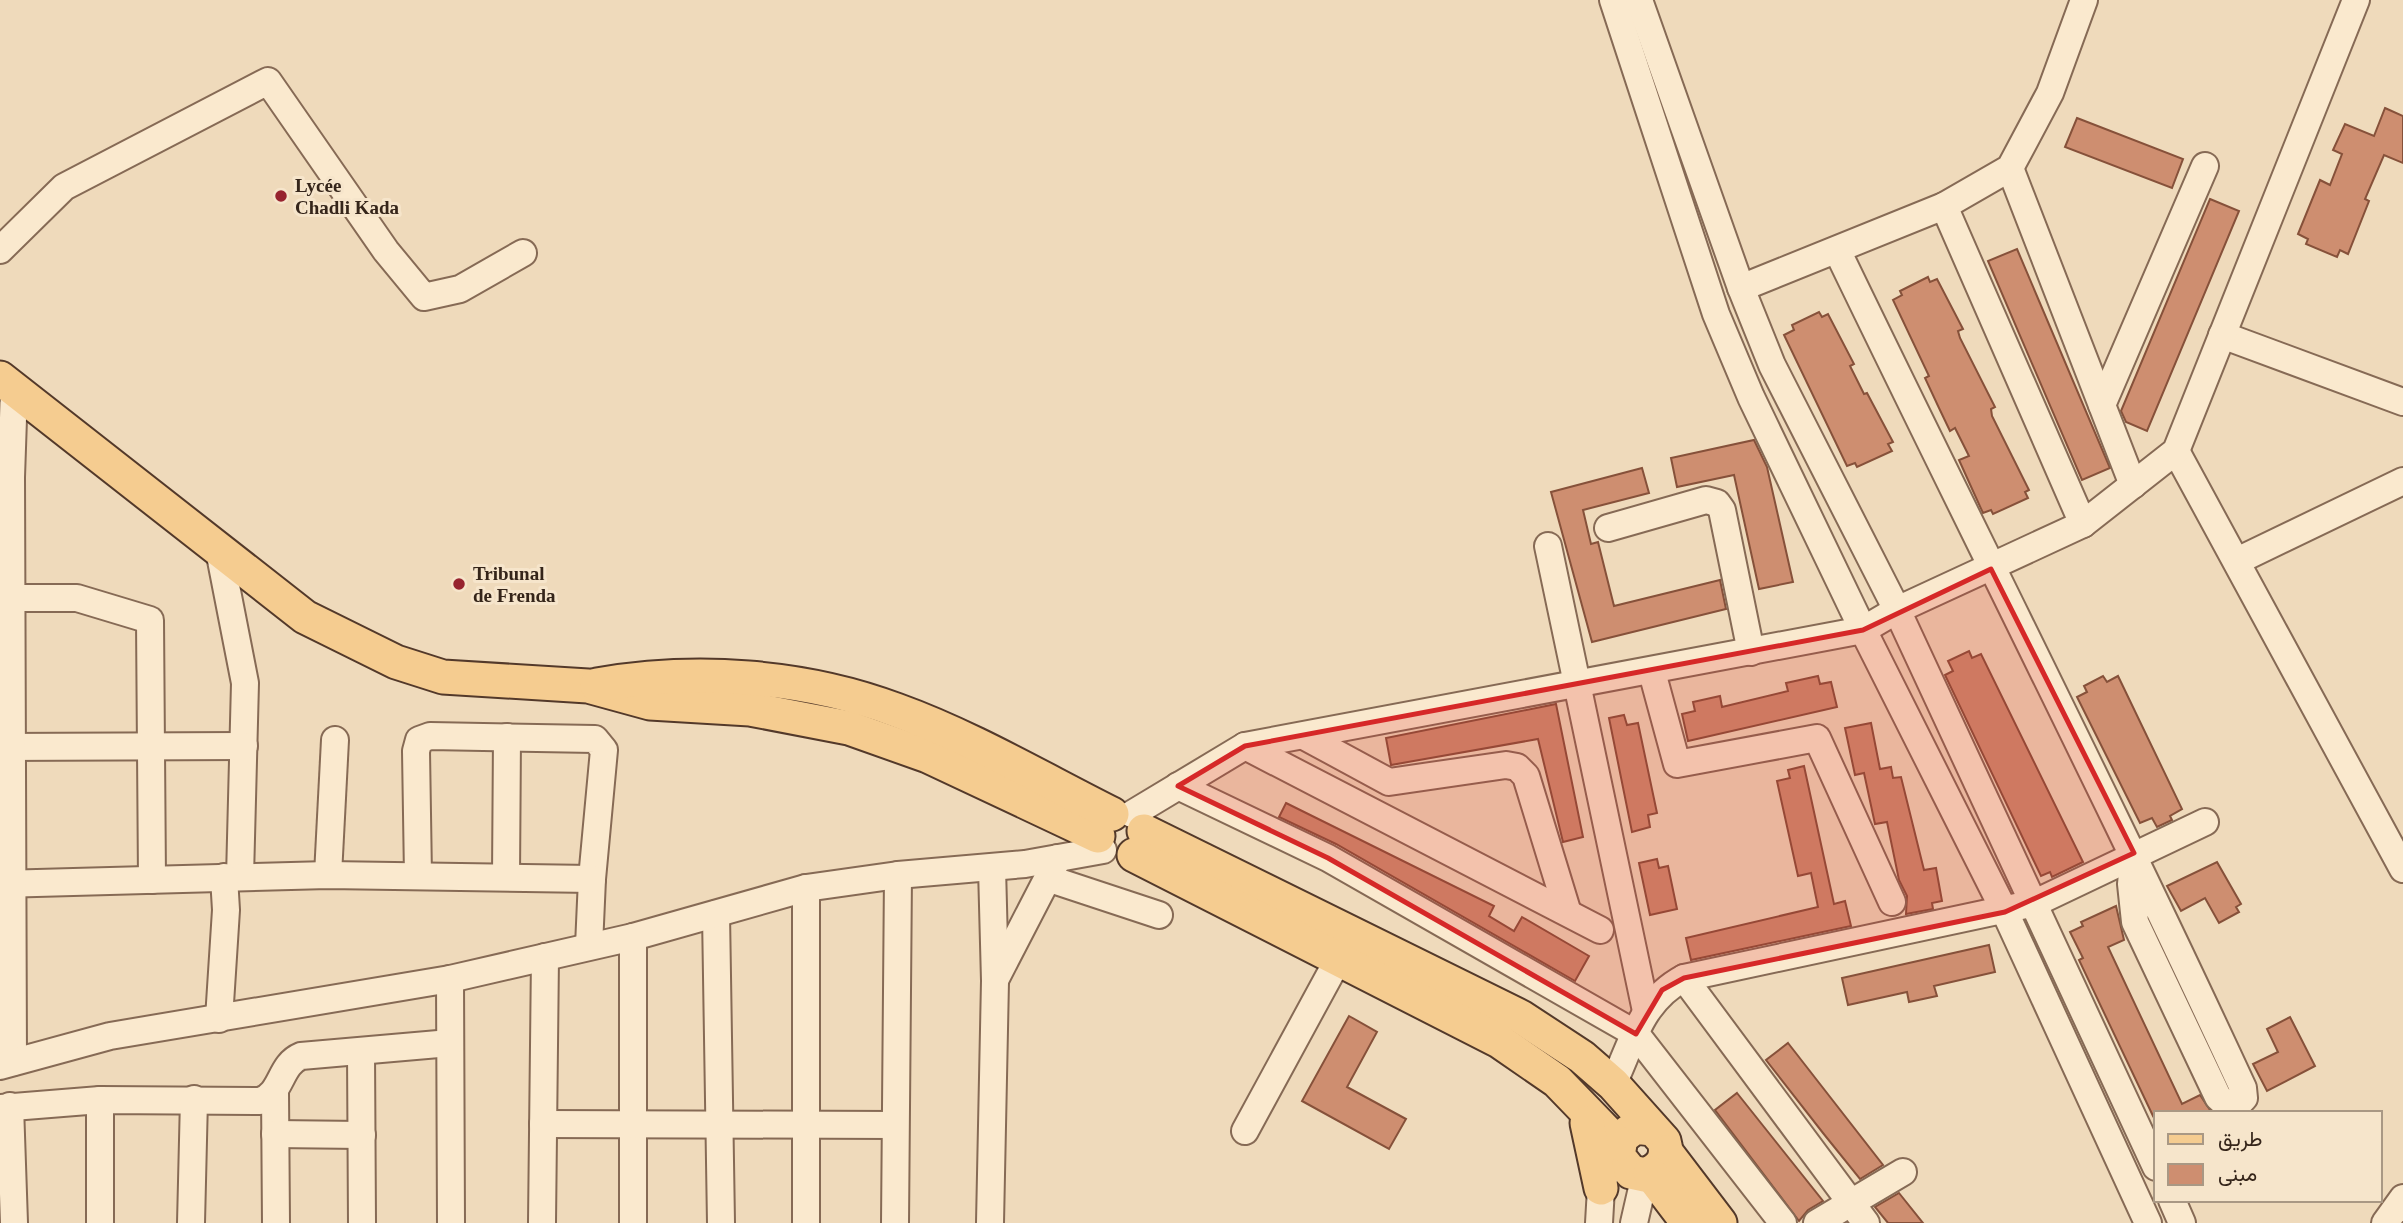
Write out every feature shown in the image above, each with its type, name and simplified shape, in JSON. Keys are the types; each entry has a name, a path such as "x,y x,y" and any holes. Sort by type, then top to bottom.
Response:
{"main road":[{"path":"7,383 305,617 418,671 443,677 588,686 664,675 789,683 864,699 936,726 1339,958 1499,1041 1557,1080 1618,1146 1624,1133 1635,1127 1653,1157 1720,1223"},
{"path":"1121,833 1521,1017 1582,1057 1613,1084 1688,1223"},
{"path":"1582,1104 1601,1188"}],"street":[{"path":"1613,0 1716,314 1751,397 1863,630 2005,912 2148,1223"},
{"path":"1639,0 1741,288 1772,365 1897,610 2154,1163"},
{"path":"1741,288 1944,206 2010,169 2050,93 2084,0"},
{"path":"995,981 1054,869 1121,833 1178,786 1245,746 1577,683 1652,672 1863,630 1897,610 1991,569 2083,524 2176,451 2356,0"},
{"path":"0,250 64,187 268,80 386,251 424,297 460,289 523,253"},
{"path":"2102,405 2205,166"},
{"path":"2010,169 2133,485"},
{"path":"1944,206 2083,524"},
{"path":"1838,250 1991,569 2134,853 2243,1088 2244,1098 2237,1105 2228,1106 2218,1097 2135,922 2132,896 2134,853"},
{"path":"2222,335 2403,402"},
{"path":"7,383 7,1064 110,1036 450,979 633,937 806,888 898,875 992,868 1054,869 1159,915"},
{"path":"2176,451 2403,869"},
{"path":"2237,561 2403,481"},
{"path":"1608,528 1706,500 1717,503 1722,510 1751,652"},
{"path":"1548,546 1577,683 1641,1023 1783,1223"},
{"path":"219,550 245,683 244,746 232,877 226,910 219,1019"},
{"path":"6,598 77,598 150,620 152,880"},
{"path":"1652,672 1677,764 1817,738 1892,902"},
{"path":"418,876 416,751 419,740 430,736 591,737 603,745 589,946"},
{"path":"1304,736 1389,782 1506,765 1517,767 1526,776 1567,910"},
{"path":"506,877 507,737"},
{"path":"328,875 335,740"},
{"path":"6,747 244,746"},
{"path":"1245,746 1567,910 1600,930"},
{"path":"1178,786 1328,858 1641,1023"},
{"path":"1613,1084 1641,1023 1662,989 1684,978 2005,912 2035,903 2134,853 2205,822"},
{"path":"990,1223 995,981 992,868"},
{"path":"7,884 328,875 592,879"},
{"path":"895,1223 898,875"},
{"path":"806,888 806,1223"},
{"path":"716,914 722,1124 721,1223"},
{"path":"633,937 633,1223"},
{"path":"542,1223 545,957"},
{"path":"1245,1131 1339,958"},
{"path":"1684,978 1859,1213"},
{"path":"450,979 451,1223"},
{"path":"276,1223 275,1092 287,1067 295,1059 307,1055 450,1043"},
{"path":"361,1052 362,1223"},
{"path":"14,1223 5,1107 100,1100 253,1101 265,1099 275,1092"},
{"path":"191,1223 194,1099"},
{"path":"100,1100 100,1223"},
{"path":"543,1124 895,1125"},
{"path":"275,1134 362,1135"},
{"path":"1599,1223 1601,1188 1618,1146"},
{"path":"1634,1223 1653,1157"},
{"path":"1817,1223 1859,1213 1903,1172"},
{"path":"2385,1223 2403,1198"},
{"path":"2173,1202 2182,1223"}],"highlighted area":[{"path":"1991,569 2134,853 2005,912 1684,978 1662,990 1636,1034 1328,858 1178,786 1245,746 1863,630"}],"building":[{"path":"2385,108 2403,116 2403,163 2384,155 2365,199 2369,201 2348,254 2340,250 2337,257 2306,244 2308,239 2298,234 2320,180 2330,185 2342,154 2333,150 2345,124 2374,136"},
{"path":"2077,118 2183,159 2172,188 2065,147"},
{"path":"2210,199 2239,211 2147,431 2126,422 2121,411"},
{"path":"2017,249 2110,468 2082,480 1988,261"},
{"path":"1928,277 1930,282 1937,279 1963,329 1958,331 1960,338 1995,407 1991,409 1992,416 2029,490 2025,492 2028,498 1993,514 1991,510 1983,513 1959,460 1969,456 1955,428 1950,431 1925,378 1929,376 1893,300 1902,295 1900,291"},
{"path":"1819,312 1822,317 1828,314 1854,364 1850,366 1864,394 1867,393 1893,442 1888,444 1892,451 1857,467 1855,463 1847,466 1784,335 1794,330 1792,325"},
{"path":"1754,440 1767,467 1793,582 1759,589 1734,475 1677,487 1671,458"},
{"path":"1642,468 1649,493 1583,510 1591,544 1598,542 1614,606 1720,580 1726,609 1592,642 1551,492"},
{"path":"1969,651 1972,658 1981,654 2083,862 2052,877 2050,872 2041,876 1945,675 1953,671 1948,661"},
{"path":"1818,676 1820,684 1831,682 1837,707 1688,741 1682,714 1695,711 1693,702 1720,696 1722,707 1788,691 1786,683"},
{"path":"2103,676 2107,682 2118,676 2182,809 2170,816 2172,820 2157,827 2152,818 2140,823 2077,697 2087,692 2084,686"},
{"path":"1556,704 1583,837 1563,842 1538,739 1391,765 1386,738"},
{"path":"1624,715 1627,725 1638,723 1657,813 1648,815 1650,827 1632,832 1609,718"},
{"path":"1871,723 1880,769 1891,767 1893,778 1901,777 1924,870 1936,868 1942,901 1932,903 1933,909 1906,914 1907,896 1899,880 1887,822 1875,824 1864,773 1855,775 1845,728"},
{"path":"1804,766 1834,904 1845,901 1851,926 1691,960 1686,938 1818,907 1811,873 1798,876 1777,781 1790,778 1788,770"},
{"path":"1286,803 1494,906 1489,916 1514,931 1522,917 1589,956 1575,981 1336,844 1279,817"},
{"path":"1657,859 1659,868 1668,866 1677,909 1650,915 1639,863"},
{"path":"2217,862 2241,904 2236,907 2239,912 2219,923 2205,898 2181,911 2167,886"},
{"path":"2116,906 2124,940 2108,947 2182,1104 2200,1095 2211,1111 2154,1111 2153,1116 2079,960 2083,958 2070,932 2083,926 2081,922"},
{"path":"1989,945 1995,972 1934,986 1937,996 1909,1002 1907,992 1848,1005 1842,978"},
{"path":"1349,1016 1377,1032 1347,1087 1406,1119 1389,1149 1302,1101"},
{"path":"2290,1017 2315,1066 2267,1091 2253,1064 2278,1052 2267,1029"},
{"path":"1788,1043 1883,1165 1860,1179 1766,1060"},
{"path":"1737,1093 1823,1201 1808,1210 1799,1221 1715,1110"},
{"path":"1899,1193 1923,1223 1888,1223 1875,1207"}],"place":[{"name":"Lycée Chadli Kada","path":"281,196"},
{"name":"Tribunal de Frenda","path":"459,584"}]}
